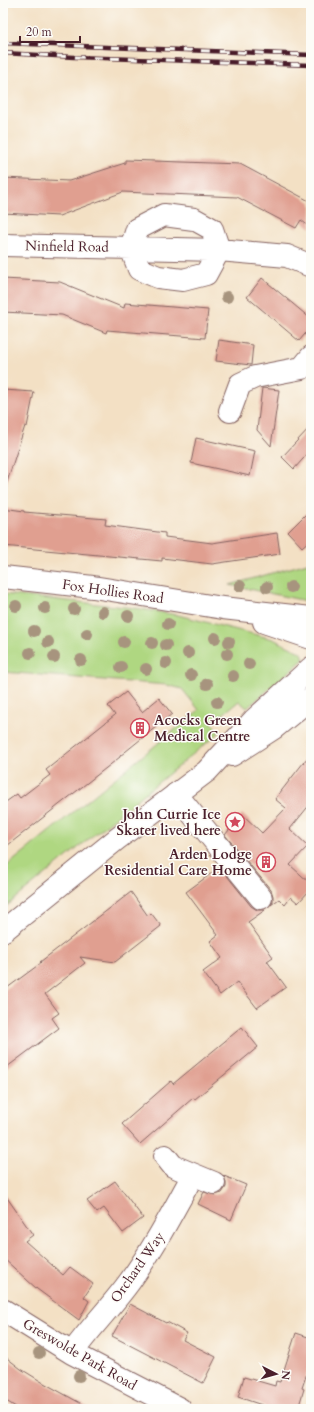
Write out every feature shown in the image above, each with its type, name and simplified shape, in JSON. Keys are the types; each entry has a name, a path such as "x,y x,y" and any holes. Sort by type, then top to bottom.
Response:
{"main road":[{"path":"164,215 194,219 212,229 219,250 206,274 183,280 158,277 139,270 131,248 137,229 164,215"},
{"name":"Ninfield Road","path":"3,245 219,250 287,256 311,266"},
{"path":"230,411 240,384 255,377 306,363"},
{"name":"Fox Hollies Road","path":"3,577 93,587 223,608 311,618"},
{"name":"Fox Hollies Road","path":"223,608 311,638"},
{"path":"207,771 254,720 311,668"},
{"path":"3,931 117,839 176,794 207,771 274,728 311,698"},
{"path":"176,794 261,898"},
{"path":"165,1156 173,1166 214,1183"},
{"name":"Orchard Way","path":"72,1353 130,1281 162,1232 193,1175"},
{"name":"Greswolde Park Road","path":"3,1310 72,1353 180,1409"}],"green space":[{"path":"311,562 311,602 230,585"},
{"path":"3,594 134,608 178,615 273,639 302,653 304,659 247,708 239,701 212,723 219,733 3,909 3,869 199,710 182,689 167,685 3,672"}],"building":[{"path":"125,160 240,164 311,202 311,228 301,220 296,228 237,197 123,192 59,216 3,213 3,178 69,181 125,163"},
{"path":"262,278 311,319 311,327 299,341 247,297"},
{"path":"3,279 60,282 124,308 125,303 208,310 205,338 107,330 106,333 62,315 3,312"},
{"path":"219,340 253,345 251,365 216,361"},
{"path":"262,388 279,390 271,446 257,430"},
{"path":"3,390 34,392 27,427 25,426 6,485 3,485"},
{"path":"311,426 311,450 294,469 282,457"},
{"path":"196,438 255,451 250,476 191,463"},
{"path":"3,508 24,512 106,519 105,525 165,533 165,537 212,543 277,533 280,554 212,564 162,558 162,561 3,546"},
{"path":"311,509 311,539 302,547 288,532"},
{"path":"126,692 142,712 159,698 172,714 3,849 3,804 17,794 20,798 50,775 46,770 115,715 108,706"},
{"name":"Arden Lodge Residential Care Home","path":"311,753 311,803 290,829 308,846 290,865 311,884 311,889 298,903 291,897 285,905 279,899 271,905 273,902 273,896 271,890 225,835 242,814 262,833 286,808 275,799"},
{"path":"220,867 251,906 257,910 265,910 248,922 273,957 267,961 286,987 257,1008 237,982 220,995 203,972 222,958 210,941 218,935 186,892"},
{"path":"131,892 148,916 151,913 161,926 115,962 80,957 85,963 45,994 59,1013 52,1018 59,1028 3,1070 3,991"},
{"path":"242,1027 258,1047 195,1099 193,1098 140,1144 122,1124 171,1081 173,1084"},
{"path":"224,1176 246,1185 231,1220 198,1204 204,1192 215,1195 222,1193 226,1187"},
{"path":"115,1181 143,1218 123,1233 104,1208 97,1213 87,1201"},
{"path":"3,1192 33,1235 25,1241 63,1275 70,1267 93,1284 84,1297 89,1301 79,1320 37,1289 3,1258"},
{"path":"130,1304 187,1333 183,1340 216,1357 203,1383 112,1336"},
{"path":"296,1333 311,1338 311,1361 302,1388 304,1389 298,1409 264,1409 265,1406 238,1397 244,1377 275,1386 276,1381 280,1382"},
{"path":"3,1355 21,1369 42,1382 91,1409 19,1409 3,1399"}],"railway":[{"path":"3,43 311,55"},
{"path":"3,53 74,57 311,65"}],"place":[{"name":"Acocks Green Medical Centre","path":"140,728"},
{"name":"John Currie Ice Skater lived here","path":"235,822"},
{"name":"Arden Lodge Residential Care Home","path":"266,862"}]}
